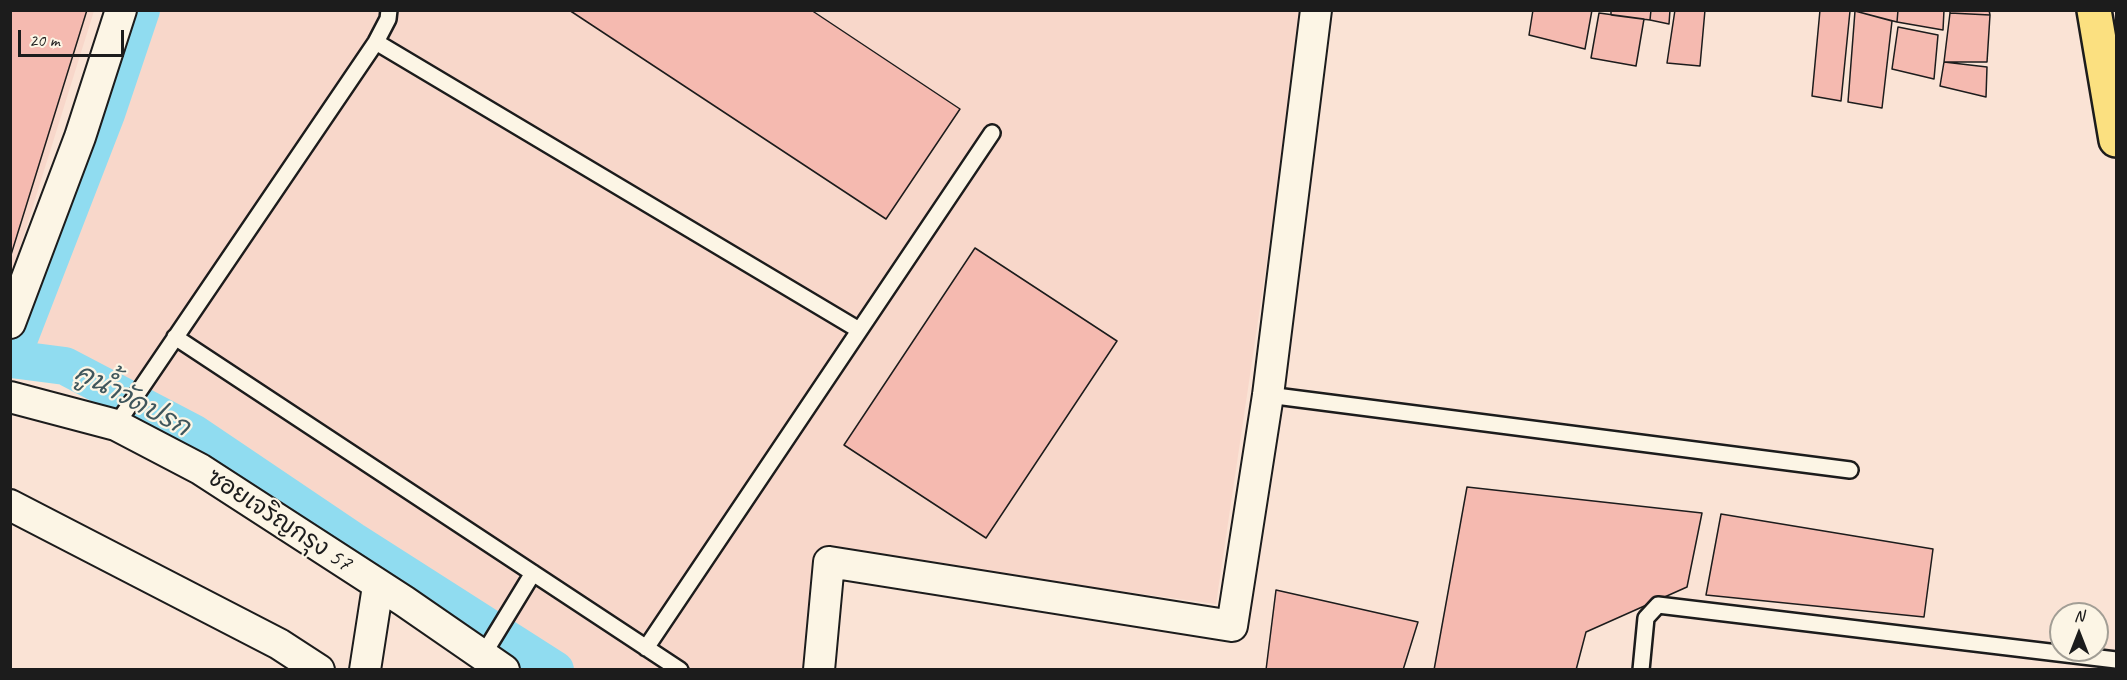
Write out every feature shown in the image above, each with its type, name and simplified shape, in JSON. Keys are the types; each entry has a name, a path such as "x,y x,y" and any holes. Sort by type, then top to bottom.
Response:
{"highway":[{"path":"2094,10 2116,140"}],"street":[{"path":"10,323 80,137 121,10"},
{"path":"819,669 828,562 1232,626 1268,395 1316,10"},
{"name":"ซอยเจริญกรุง 57","path":"10,397 119,420 200,469 378,586 492,656"},
{"path":"10,505 279,644 319,669"},
{"path":"365,669 378,586"}],"lane":[{"path":"119,420 376,42 388,19 389,10"},
{"path":"376,42 860,330"},
{"path":"646,648 992,133"},
{"path":"175,337 681,669"},
{"path":"1268,395 1850,470"},
{"path":"492,656 503,622 533,573"},
{"path":"1641,669 1646,618 1658,605 2116,660"}],"shaded area":[{"path":"11,11 94,11 11,276"},
{"path":"131,11 1304,11 1216,604 818,550 803,669 560,669 225,449 71,368 11,346 10,333"}],"building":[{"path":"10,10 87,10 10,258"},
{"path":"569,10 811,10 960,109 886,219"},
{"path":"1533,10 1592,10 1585,49 1529,35"},
{"path":"1611,10 1651,10 1650,20 1611,15"},
{"path":"1651,10 1670,10 1669,24 1650,20"},
{"path":"1675,10 1705,10 1700,66 1667,63"},
{"path":"1820,10 1850,11 1841,101 1812,96"},
{"path":"1855,10 1898,10 1897,22 1855,11"},
{"path":"1898,10 1944,10 1943,30 1897,22"},
{"path":"1950,10 1989,10 1990,15 1950,13"},
{"path":"1855,11 1892,21 1882,108 1848,102"},
{"path":"1599,13 1644,19 1636,66 1591,58"},
{"path":"1950,13 1990,15 1987,62 1944,62"},
{"path":"1898,27 1938,35 1934,79 1892,69"},
{"path":"1944,62 1987,67 1986,97 1940,86"},
{"path":"975,248 1117,341 986,538 844,445"},
{"path":"1467,487 1702,513 1687,587 1586,632 1576,670 1434,670"},
{"path":"1721,514 1933,549 1924,617 1706,595"},
{"path":"1276,590 1418,622 1403,670 1266,670"}],"waterway":[{"name":"คูน้ำวัดปรก","path":"141,10 106,114 11,359 65,366 193,433 353,541 555,670"}]}
